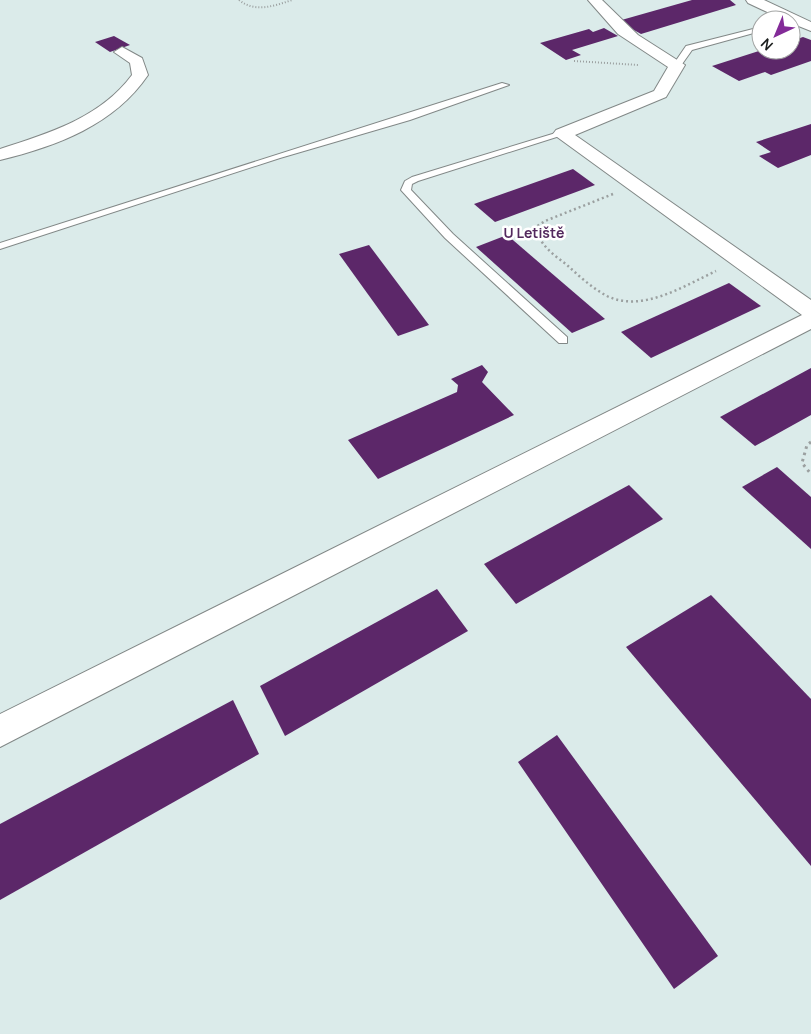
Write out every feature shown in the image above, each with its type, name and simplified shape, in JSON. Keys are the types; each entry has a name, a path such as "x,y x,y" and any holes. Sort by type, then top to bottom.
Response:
{"street":[{"path":"562,134 660,94 672,63 633,40 614,24 595,0"},
{"path":"754,0 805,25"},
{"path":"0,155 69,130 106,111 132,90 140,75 137,61 122,52"},
{"path":"562,134 811,311"},
{"path":"0,731 811,320"}],"lane":[{"path":"672,63 690,48 751,32"},
{"path":"0,246 277,156 407,118 505,85"},
{"path":"562,134 415,179 408,183 406,190 449,236 563,340"}],"path":[{"path":"239,0 247,5 261,8 292,0"},
{"path":"574,61 649,66 672,63"},
{"path":"636,186 545,221 536,227 536,234 548,248 582,278 606,295 624,302 636,302 653,298 740,260"},
{"path":"811,442 806,445 802,463 811,474"}],"shaded area":[{"path":"0,0 811,0 811,1034 0,1034"}],"building":[{"path":"692,0 730,0 736,5 641,34 618,21"},
{"path":"604,28 618,36 572,50 581,55 566,60 540,43 589,29 593,32"},
{"path":"114,36 130,45 110,52 95,42"},
{"path":"801,38 811,40 811,61 771,75 765,72 739,81 712,66 751,54 751,60 801,60"},
{"path":"811,124 811,155 778,168 759,156 771,152 756,142"},
{"path":"573,169 595,185 495,222 474,204"},
{"path":"507,235 605,319 572,333 476,247"},
{"path":"369,245 429,325 398,336 339,254"},
{"path":"729,283 761,306 651,358 621,332"},
{"path":"482,365 488,372 482,382 514,415 378,479 348,440 457,392 458,385 451,379"},
{"path":"811,368 811,415 755,446 720,417"},
{"path":"777,467 811,497 811,549 742,487"},
{"path":"629,485 663,519 516,604 484,564"},
{"path":"437,589 468,631 285,736 260,686"},
{"path":"711,595 811,699 811,866 626,647"},
{"path":"233,700 259,754 0,900 0,824"},
{"path":"557,735 718,956 674,989 518,762"}],"district":[{"name":"U Letiště","path":"534,232"}]}
